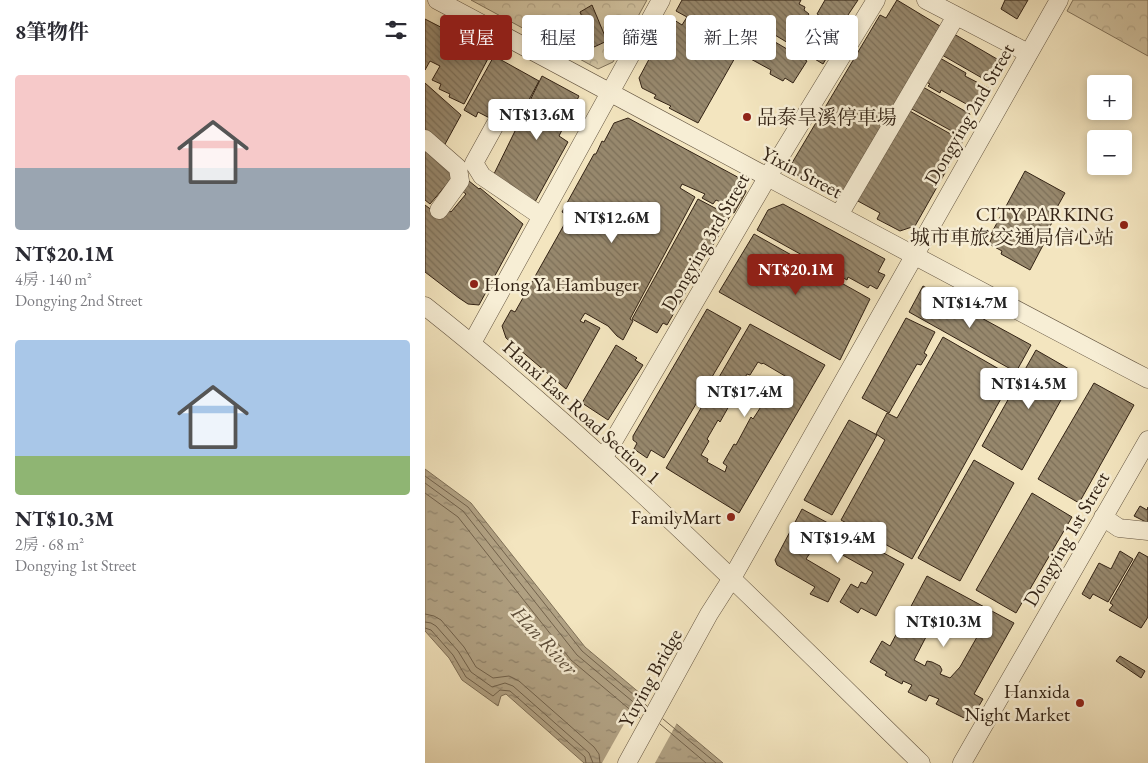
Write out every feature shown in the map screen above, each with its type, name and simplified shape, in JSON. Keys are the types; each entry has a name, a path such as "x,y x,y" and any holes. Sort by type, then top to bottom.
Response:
{"street":[{"name":"Yixin Street","path":"437,0 913,256 1148,379"},
{"path":"472,343 661,0"},
{"name":"Dongying 3rd Street","path":"604,457 767,178 877,0"},
{"path":"926,0 1028,54"},
{"name":"Dongying 2nd Street","path":"709,614 732,578 1059,0"},
{"path":"839,216 956,16"},
{"path":"495,124 474,163 482,176 541,216"},
{"path":"425,139 459,168 460,181 439,210"},
{"name":"Hanxi East Road Section 1","path":"425,306 472,343 604,457 732,578 921,763"},
{"name":"Dongying 1st Street","path":"962,763 1148,440"},
{"path":"1103,517 1119,528 1148,531"},
{"name":"Yuying Bridge","path":"627,763 709,614"}],"green space":[{"path":"471,0 647,0 639,15 604,15 604,60 614,60 598,69 581,60 594,60 594,15 522,15 522,28 512,22 512,15 499,15"},
{"path":"1073,0 1148,0 1148,56 1067,11"}],"water":[{"name":"Han River","path":"425,469 471,503 585,647 723,763 584,763 506,694 501,696 498,706 462,680 449,658 425,631"}],"pier":[{"path":"642,692 678,721 655,763 602,763"}],"building":[{"path":"682,0 801,0 799,4 805,7 804,10 809,14 786,15 786,42 776,36 776,15 686,16 676,11"},
{"path":"825,0 858,0 848,15 817,14"},
{"path":"897,0 940,26 844,194 821,181 817,186 797,175 792,163 853,60 858,60 858,52 880,15 886,18"},
{"path":"1005,0 1028,0 1017,19 1001,9"},
{"path":"592,5 604,34 604,42 594,47 594,15 581,15 580,12"},
{"path":"425,19 440,27 440,60 487,60 464,104 449,97 450,94 439,89 441,84 432,80 440,66 430,61 425,70"},
{"path":"686,19 686,60 734,60 698,123 654,98 656,95 642,88 639,78 649,60 676,60 676,21 682,25"},
{"path":"954,34 997,59 999,64 989,82 942,55"},
{"path":"776,43 786,48 786,60 807,61 793,83 785,78 783,81 770,74 771,70 753,60 776,60"},
{"path":"940,58 966,73 965,76 992,90 979,111 941,90 940,93 928,86 930,84 926,82"},
{"path":"492,60 501,60 539,81 513,130 478,112 476,117 464,110"},
{"path":"816,60 825,60 823,64"},
{"path":"542,76 579,96 559,136 568,142 535,202 492,178"},
{"path":"425,83 461,115 444,146 425,130"},
{"path":"923,87 970,114 959,135 910,108"},
{"path":"908,110 963,141 915,226 900,231 877,219 880,213 856,200"},
{"path":"628,118 743,180 746,192 734,213 727,210 727,205 716,200 713,204 702,198 705,194 682,184 680,188 695,197 630,319 633,321 623,340 608,326 585,313 580,321 584,323 585,320 600,328 566,389 506,338 502,326 511,310 515,312 569,216 562,212 594,154 596,154 602,141 604,142 614,123"},
{"path":"425,149 452,173 452,178 430,204 425,200"},
{"path":"1025,171 1065,193 1055,211 1058,212 1049,228 1051,230 1030,270 1001,254 1002,251 989,244 993,235 991,234"},
{"path":"469,181 523,224 479,305 468,304 425,272 425,205 437,214 448,210 451,212 466,194 462,191"},
{"path":"698,199 730,216 667,325 663,323 657,333 632,319"},
{"path":"783,204 885,259 878,272 885,275 877,289 870,285 868,288 848,277 847,280 757,230 768,210"},
{"path":"754,234 870,299 840,360 719,292"},
{"path":"923,286 1031,345 1016,372 909,312"},
{"path":"707,309 741,328 664,458 651,450 647,458 634,449 637,443 633,440 633,436"},
{"path":"906,318 935,332 924,353 927,355 921,365 917,364 889,413 862,398"},
{"path":"750,324 825,365 739,513 666,468","holes":["758,362 785,376 768,404 764,402 753,419 751,417 736,445 734,444 723,463 727,466 725,472 707,462 708,459 701,455 709,441 707,439 718,420 720,422 747,374 750,375"]},
{"path":"943,337 1013,377 912,559 841,520 885,440 876,434 887,413 897,418"},
{"path":"616,345 637,358 635,360 643,365 608,420 582,403"},
{"path":"1036,350 1076,373 1022,470 982,446"},
{"path":"1094,383 1134,405 1079,503 1038,479"},
{"path":"849,420 877,435 832,515 804,500"},
{"path":"974,460 1014,483 960,581 918,558"},
{"path":"1032,493 1072,517 1016,613 976,590"},
{"path":"1140,506 1147,510 1148,507 1148,523 1134,516"},
{"path":"802,509 904,564 876,616 861,608 858,613 840,602 851,584 858,588 861,582 866,584 873,572 812,538 808,545 810,546 808,551 810,553 806,559 840,579 828,602 810,594 815,587 777,565 775,560"},
{"path":"1120,551 1133,559 1108,602 1093,594 1090,599 1082,594 1099,563 1111,569"},
{"path":"1139,552 1148,557 1148,617 1141,628 1109,610 1113,605 1110,603"},
{"path":"927,576 1014,623 974,694 983,699 970,721 936,704 939,699 929,695 926,701 908,692 912,685 903,681 902,684 885,675 887,672 870,662 882,641 890,646","holes":["938,614 945,618 947,615 972,629 970,633 977,637 960,667 950,678 940,674 942,670 940,666 927,661 925,666 914,660"]},
{"path":"1120,656 1145,671 1141,678 1116,661"}],"place":[{"name":"品泰旱溪停車場","path":"747,117"},
{"name":"CITY PARKING 城市車旅 交通局信心站","path":"1124,225"},
{"name":"Hong Ya Hambuger","path":"474,284"},
{"name":"FamilyMart","path":"731,517"},
{"name":"Hanxida Night Market","path":"1080,703"}]}
